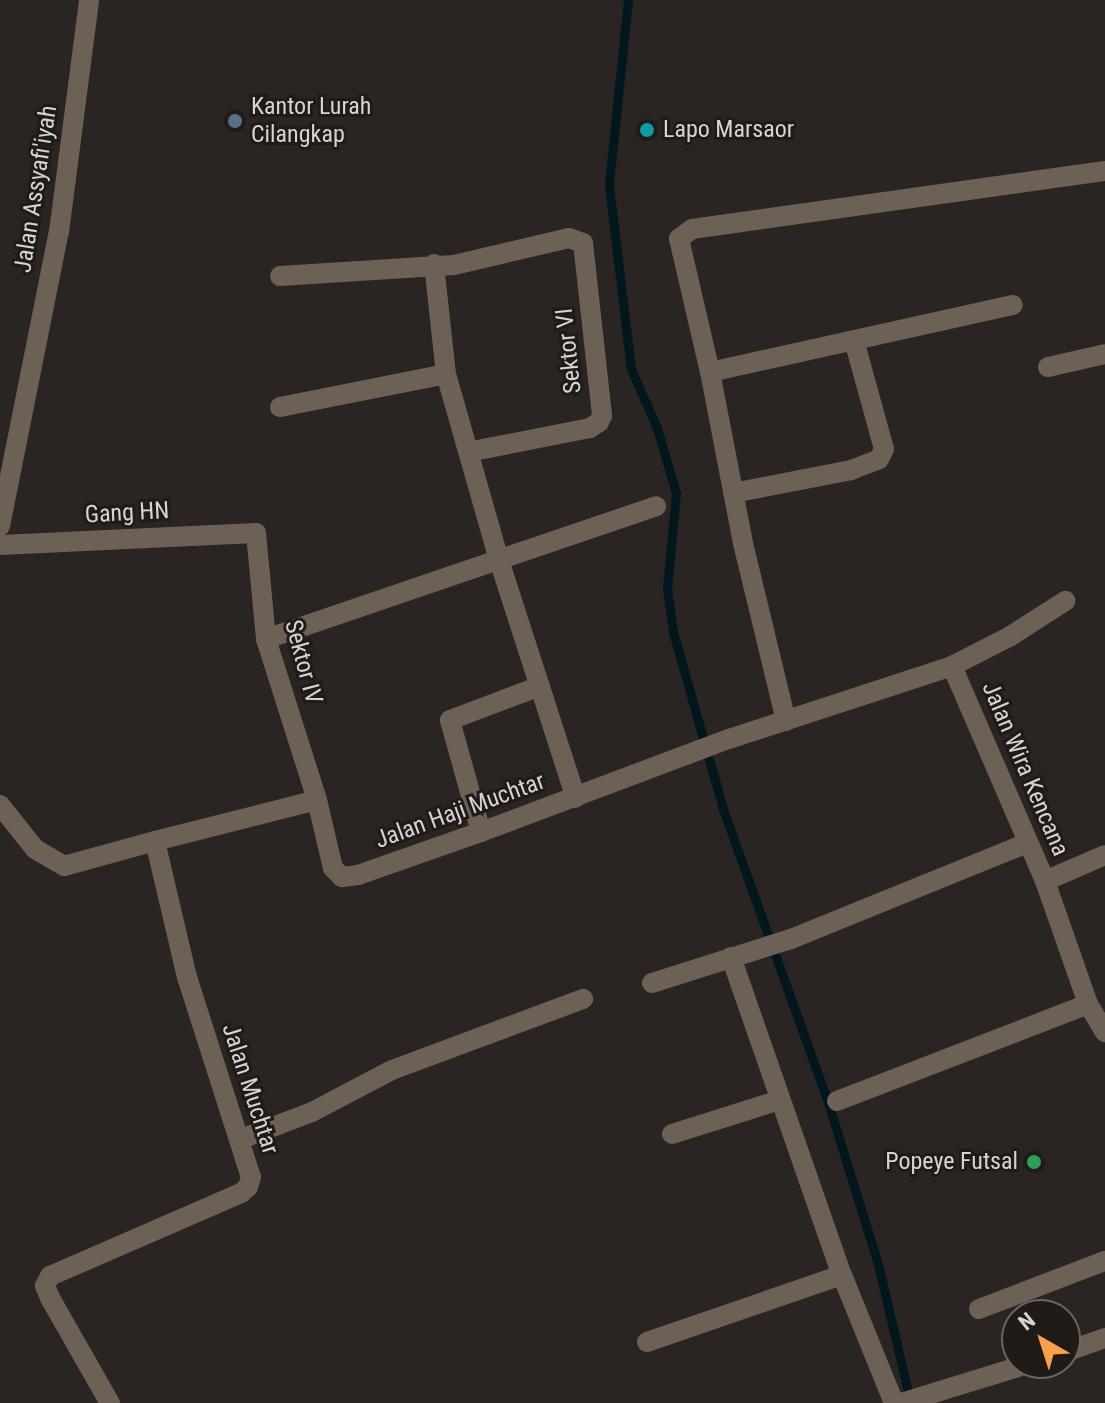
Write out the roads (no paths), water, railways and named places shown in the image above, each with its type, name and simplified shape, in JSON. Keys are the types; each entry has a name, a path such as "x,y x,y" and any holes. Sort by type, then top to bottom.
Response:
{"street":[{"name":"Jalan Assyafi'iyah","path":"0,526 59,232 89,0"},
{"path":"786,721 679,239 692,229 1105,171"},
{"name":"Sektor VI","path":"434,264 454,265 577,239 586,249 602,416 599,422 590,428 468,452"},
{"path":"280,276 434,264 446,374 498,557 576,798"},
{"path":"710,372 1013,305"},
{"path":"733,493 851,470 879,459 884,449 854,340"},
{"path":"1048,367 1105,354"},
{"path":"280,407 446,374"},
{"path":"266,639 498,557 656,506"},
{"name":"Gang HN","path":"0,545 256,533"},
{"name":"Sektor IV","path":"256,533 266,639 317,800"},
{"path":"952,666 1009,637 1065,601"},
{"name":"Jalan Wira Kencana","path":"672,760 952,666 1045,881 1088,1004 1105,1032"},
{"path":"481,832 450,720 540,686"},
{"name":"Jalan Haji Muchtar","path":"317,800 333,868 342,877 358,875 481,832 672,760"},
{"path":"0,805 35,849 64,866 317,800"},
{"name":"Jalan Muchtar","path":"110,1403 45,1286 50,1276 241,1193 248,1187 251,1177 187,977 155,841"},
{"path":"652,983 791,939 1027,843"},
{"path":"1045,881 1105,855"},
{"path":"731,957 842,1275 894,1403"},
{"path":"241,1139 312,1112 392,1070 583,999"},
{"path":"837,1101 1088,1004"},
{"path":"672,1134 780,1100"},
{"path":"979,1309 1105,1261"},
{"path":"647,1342 842,1275"},
{"path":"1081,1346 1105,1338"},
{"path":"902,1403 1001,1373"}],"waterway":[{"path":"628,0 609,185 631,369 657,428 676,493 667,588 673,632 723,809 826,1096 878,1264 910,1400"}],"place":[{"name":"Kantor Lurah Cilangkap","path":"235,121"},
{"name":"Lapo Marsaor","path":"647,130"},
{"name":"Popeye Futsal","path":"1034,1162"}]}
